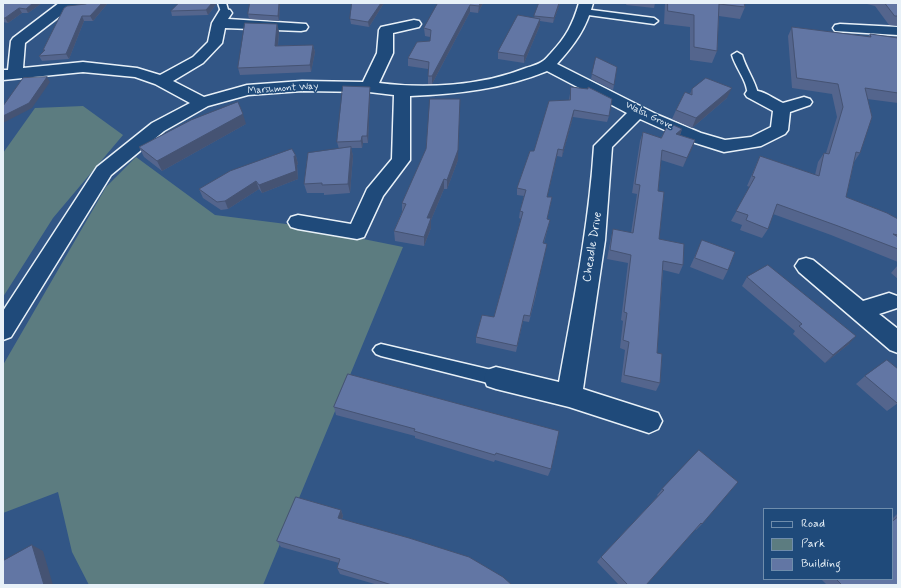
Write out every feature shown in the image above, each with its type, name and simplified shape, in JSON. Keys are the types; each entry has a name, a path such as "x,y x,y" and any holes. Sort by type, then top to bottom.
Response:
{"street":[{"path":"83,4 59,4 18,41 9,74 83,67 137,73 161,81 202,103"},
{"name":"Marshmont Way","path":"3,330 104,171 158,127 202,103 247,90 302,86 369,87 402,91 453,89 494,83 521,76 548,65 569,42 581,21 585,8"},
{"path":"161,81 198,60 215,43 222,13 301,28"},
{"path":"369,87 385,53 381,27 414,24"},
{"path":"840,28 898,31"},
{"name":"Walsh Grove","path":"548,65 652,119 695,137 724,146 755,142 779,130 782,109"},
{"path":"298,222 366,233 374,194 401,160 402,91"},
{"path":"753,94 782,109 804,102"},
{"name":"Cheadle Drive","path":"569,396 598,214 603,146 639,111"},
{"path":"806,266 898,343"},
{"path":"860,311 888,302"},
{"path":"496,378 569,396 649,421"}],"lane":[{"path":"585,8 654,21"},
{"path":"737,55 739,66 751,83 753,94"},
{"path":"381,350 496,378"}],"green space":[{"path":"83,106 123,135 53,218 3,297 3,153 35,108"},
{"path":"136,157 215,215 294,225 403,247 263,585 89,585 72,552 58,492 3,513 3,365 106,187"}],"building":[{"path":"3,3 33,3 26,9 19,8 3,18"},
{"path":"86,3 102,3 90,16 82,16 66,54 39,56 45,50 43,50 64,8 67,6"},
{"path":"179,3 212,3 206,10 171,11"},
{"path":"250,3 279,3 278,16 248,14"},
{"path":"352,3 381,3 368,22 350,19"},
{"path":"438,3 480,3 479,6 470,5 432,76 428,76 429,62 408,58 417,42 430,41 431,30 424,28"},
{"path":"539,3 559,3 554,18 534,16"},
{"path":"668,3 744,3 745,7 719,4 717,51 694,47 694,15 668,11"},
{"path":"885,3 898,3 898,16 895,16"},
{"path":"518,15 540,19 524,56 498,52"},
{"path":"245,23 277,24 275,46 313,45 310,65 238,68"},
{"path":"792,27 871,37 870,34 898,38 898,93 865,88 872,117 860,153 856,152 846,197 887,213 898,219 898,235 893,234 898,237 898,249 777,204 768,229 746,220 748,215 736,211 755,177 752,176 760,156 819,176 824,153 829,154 843,107 838,84 797,78"},
{"path":"596,57 617,67 614,85 592,74"},
{"path":"47,77 29,103 3,116 3,106 23,78"},
{"path":"706,78 732,88 696,118 676,110 685,92 692,95 692,89"},
{"path":"343,86 370,87 367,136 362,136 361,141 337,142"},
{"path":"571,87 588,89 588,87 612,99 609,116 574,110 563,150 558,149 547,197 552,197 547,219 550,220 543,243 547,244 530,316 524,315 517,346 476,337 482,315 494,317 523,212 520,211 526,190 517,188 530,151 534,151 549,101 570,100"},
{"path":"430,99 460,99 458,150 447,180 444,179 427,218 431,218 424,237 394,231 406,204 402,203 426,149"},
{"path":"238,102 243,114 157,161 139,147 191,120"},
{"path":"669,123 682,129 676,134 695,140 687,158 662,150 658,191 664,192 659,239 684,244 683,265 663,261 657,353 662,354 660,383 624,375 629,342 623,340 627,313 624,312 631,255 610,250 613,229 633,233 640,185 635,184 643,132 661,138"},
{"path":"351,147 348,184 304,184 308,153"},
{"path":"292,149 296,156 294,156 296,171 259,185 256,181 225,201 217,202 199,189 230,171"},
{"path":"702,240 735,252 728,270 695,258"},
{"path":"768,265 856,336 833,355 799,326 802,324 747,277"},
{"path":"887,360 898,369 897,403 865,376"},
{"path":"348,374 559,431 551,469 496,453 495,455 414,431 415,429 334,407"},
{"path":"699,450 738,482 646,585 628,585 601,557 664,490 662,489"},
{"path":"296,497 341,510 338,518 469,557 503,577 512,585 392,585 337,568 340,559 277,541"},
{"path":"898,517 898,585 842,585 837,580 893,580 893,521"},
{"path":"32,545 44,585 3,585 3,561"}]}
